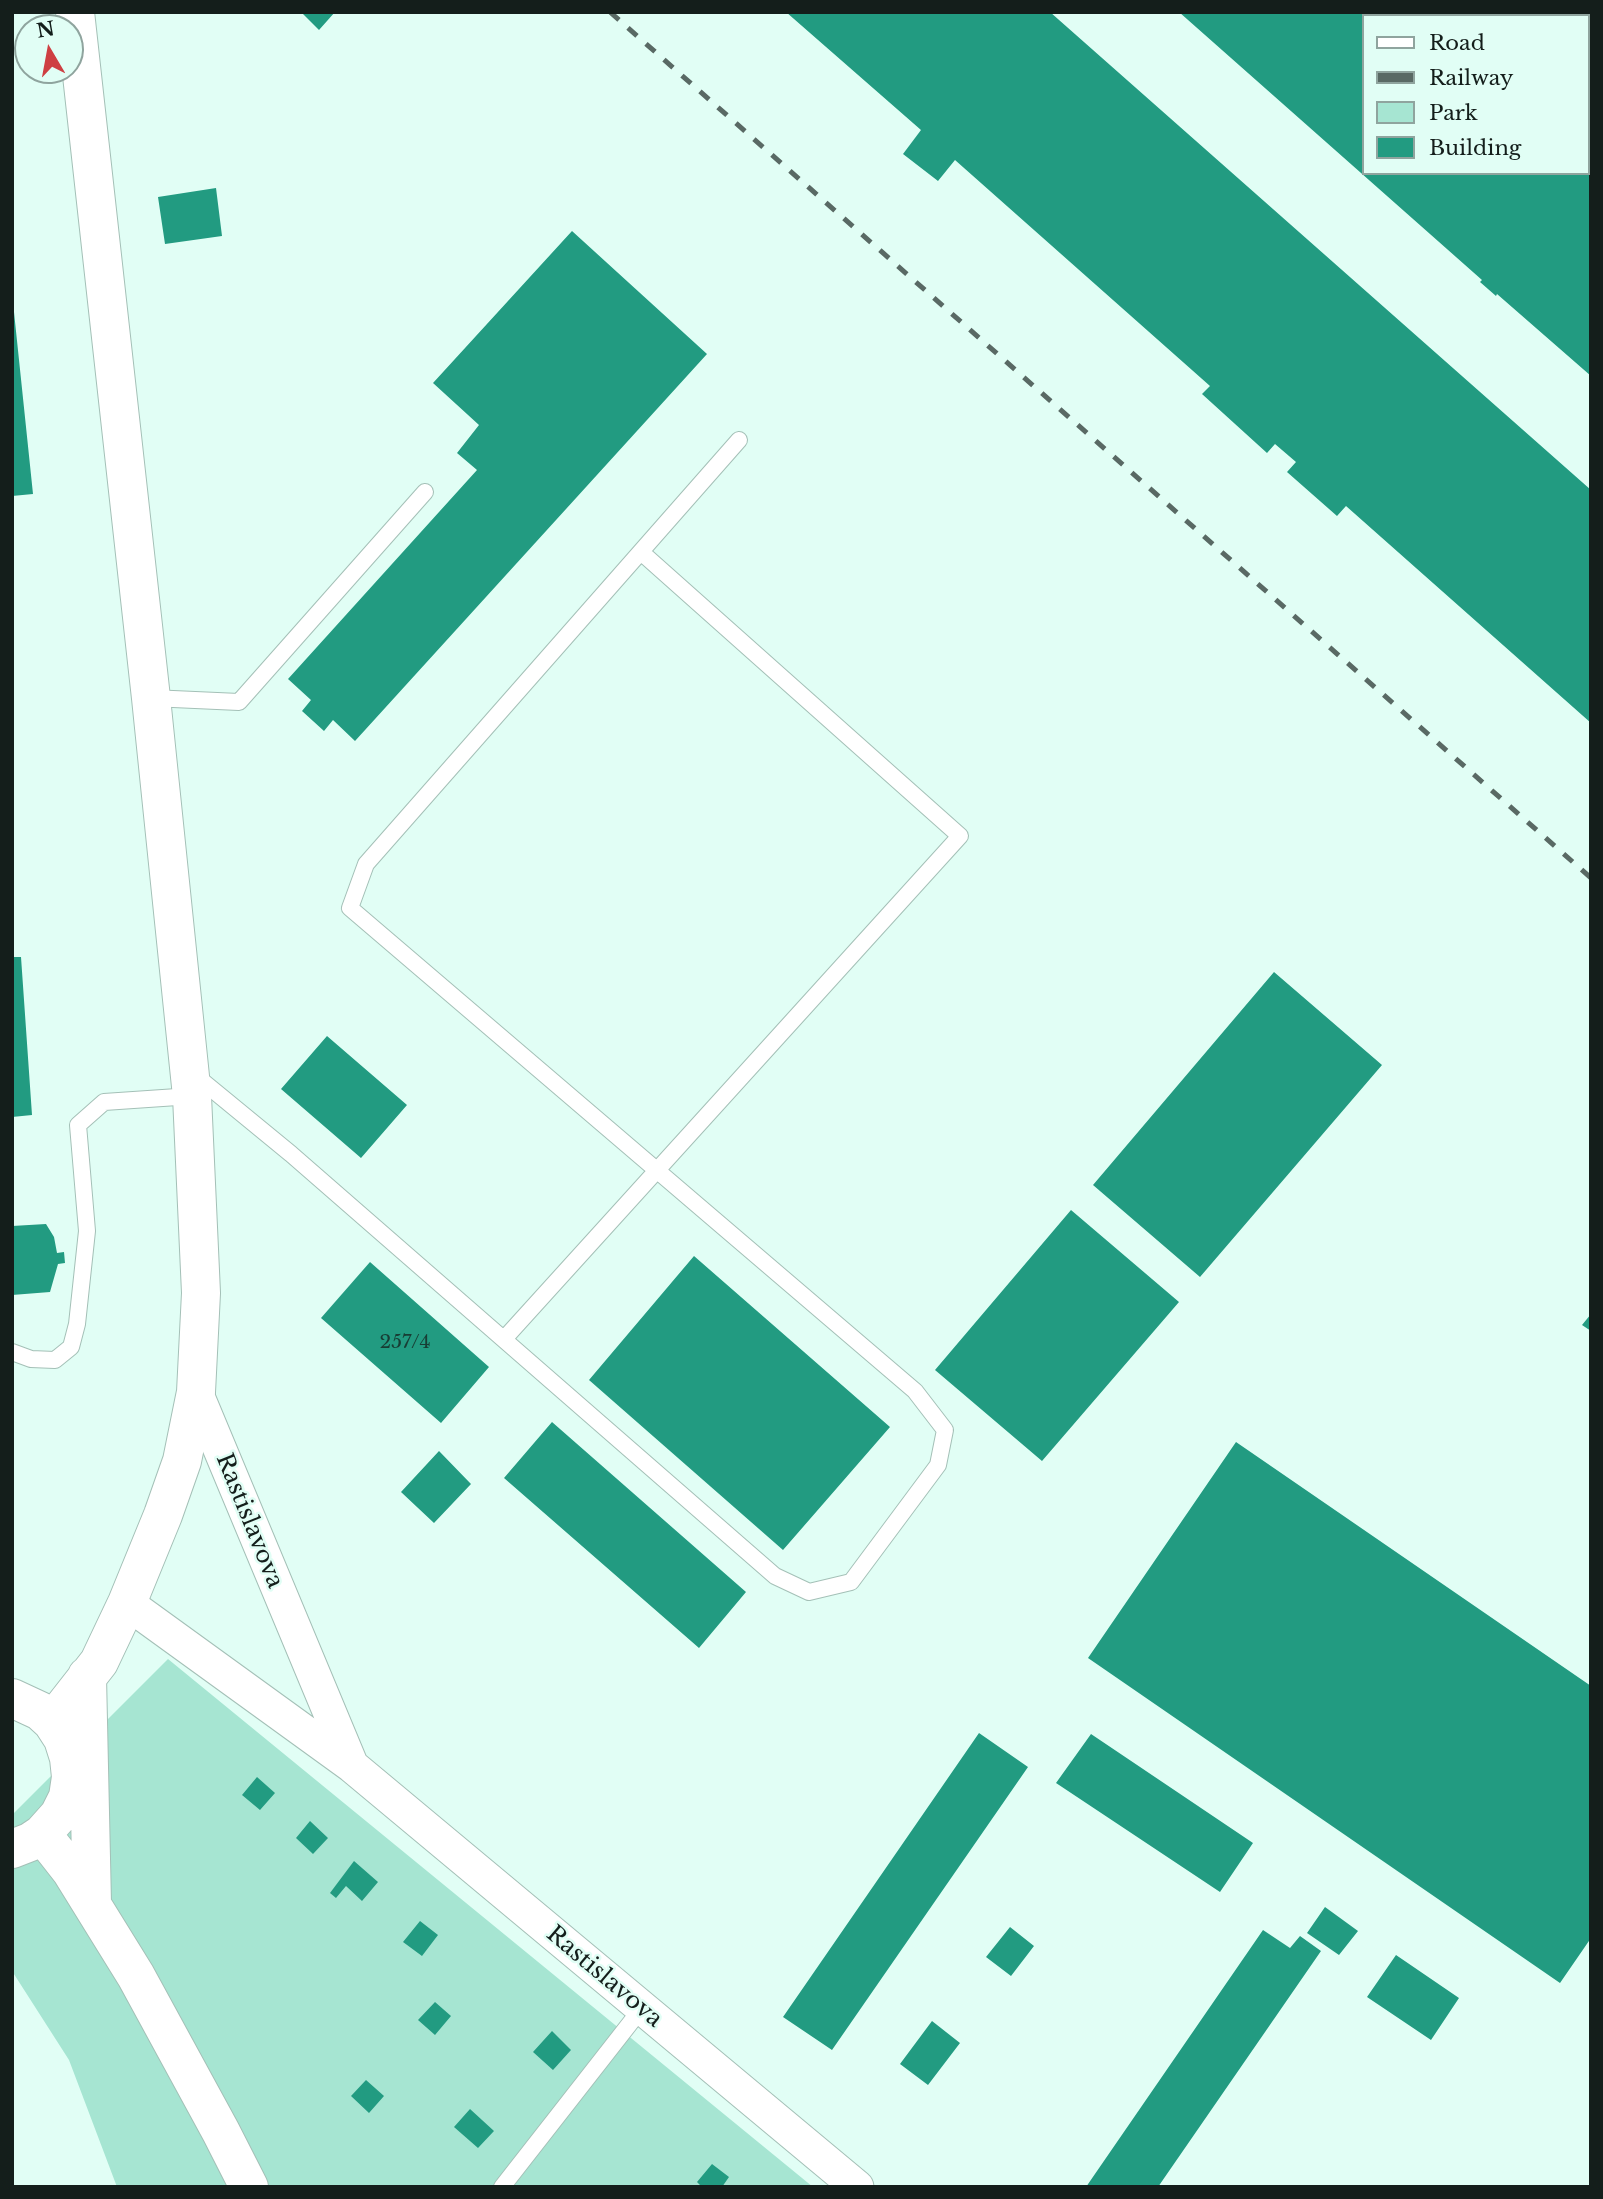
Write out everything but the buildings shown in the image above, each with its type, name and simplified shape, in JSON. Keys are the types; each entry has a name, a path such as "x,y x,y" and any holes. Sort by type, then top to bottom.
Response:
{"street":[{"path":"52,1722 99,1661 127,1603 163,1516 182,1461 196,1392 201,1293 190,1083 151,698 75,12"},
{"name":"Rastislavova","path":"196,1392 352,1766"},
{"name":"Rastislavova","path":"127,1603 352,1766 857,2187"},
{"path":"87,1676 92,1906"},
{"path":"12,1698 40,1711 52,1722 63,1739 71,1777 68,1797 59,1815 27,1842 71,1871 136,1976 248,2187"}],"lane":[{"path":"12,1352 31,1359 55,1360 71,1347 77,1325 86,1231 78,1125 104,1102 190,1083 291,1154 775,1576 810,1592 851,1582 938,1465 945,1430 915,1391 350,908 366,864 739,440"},
{"path":"151,698 240,702 425,492"},
{"path":"504,1339 960,836 641,552"},
{"path":"502,2187 642,2008"}],"green space":[{"path":"168,1659 813,2187 117,2187 69,2060 12,1971 12,1815"}],"railway":[{"path":"610,12 1591,878"}]}
